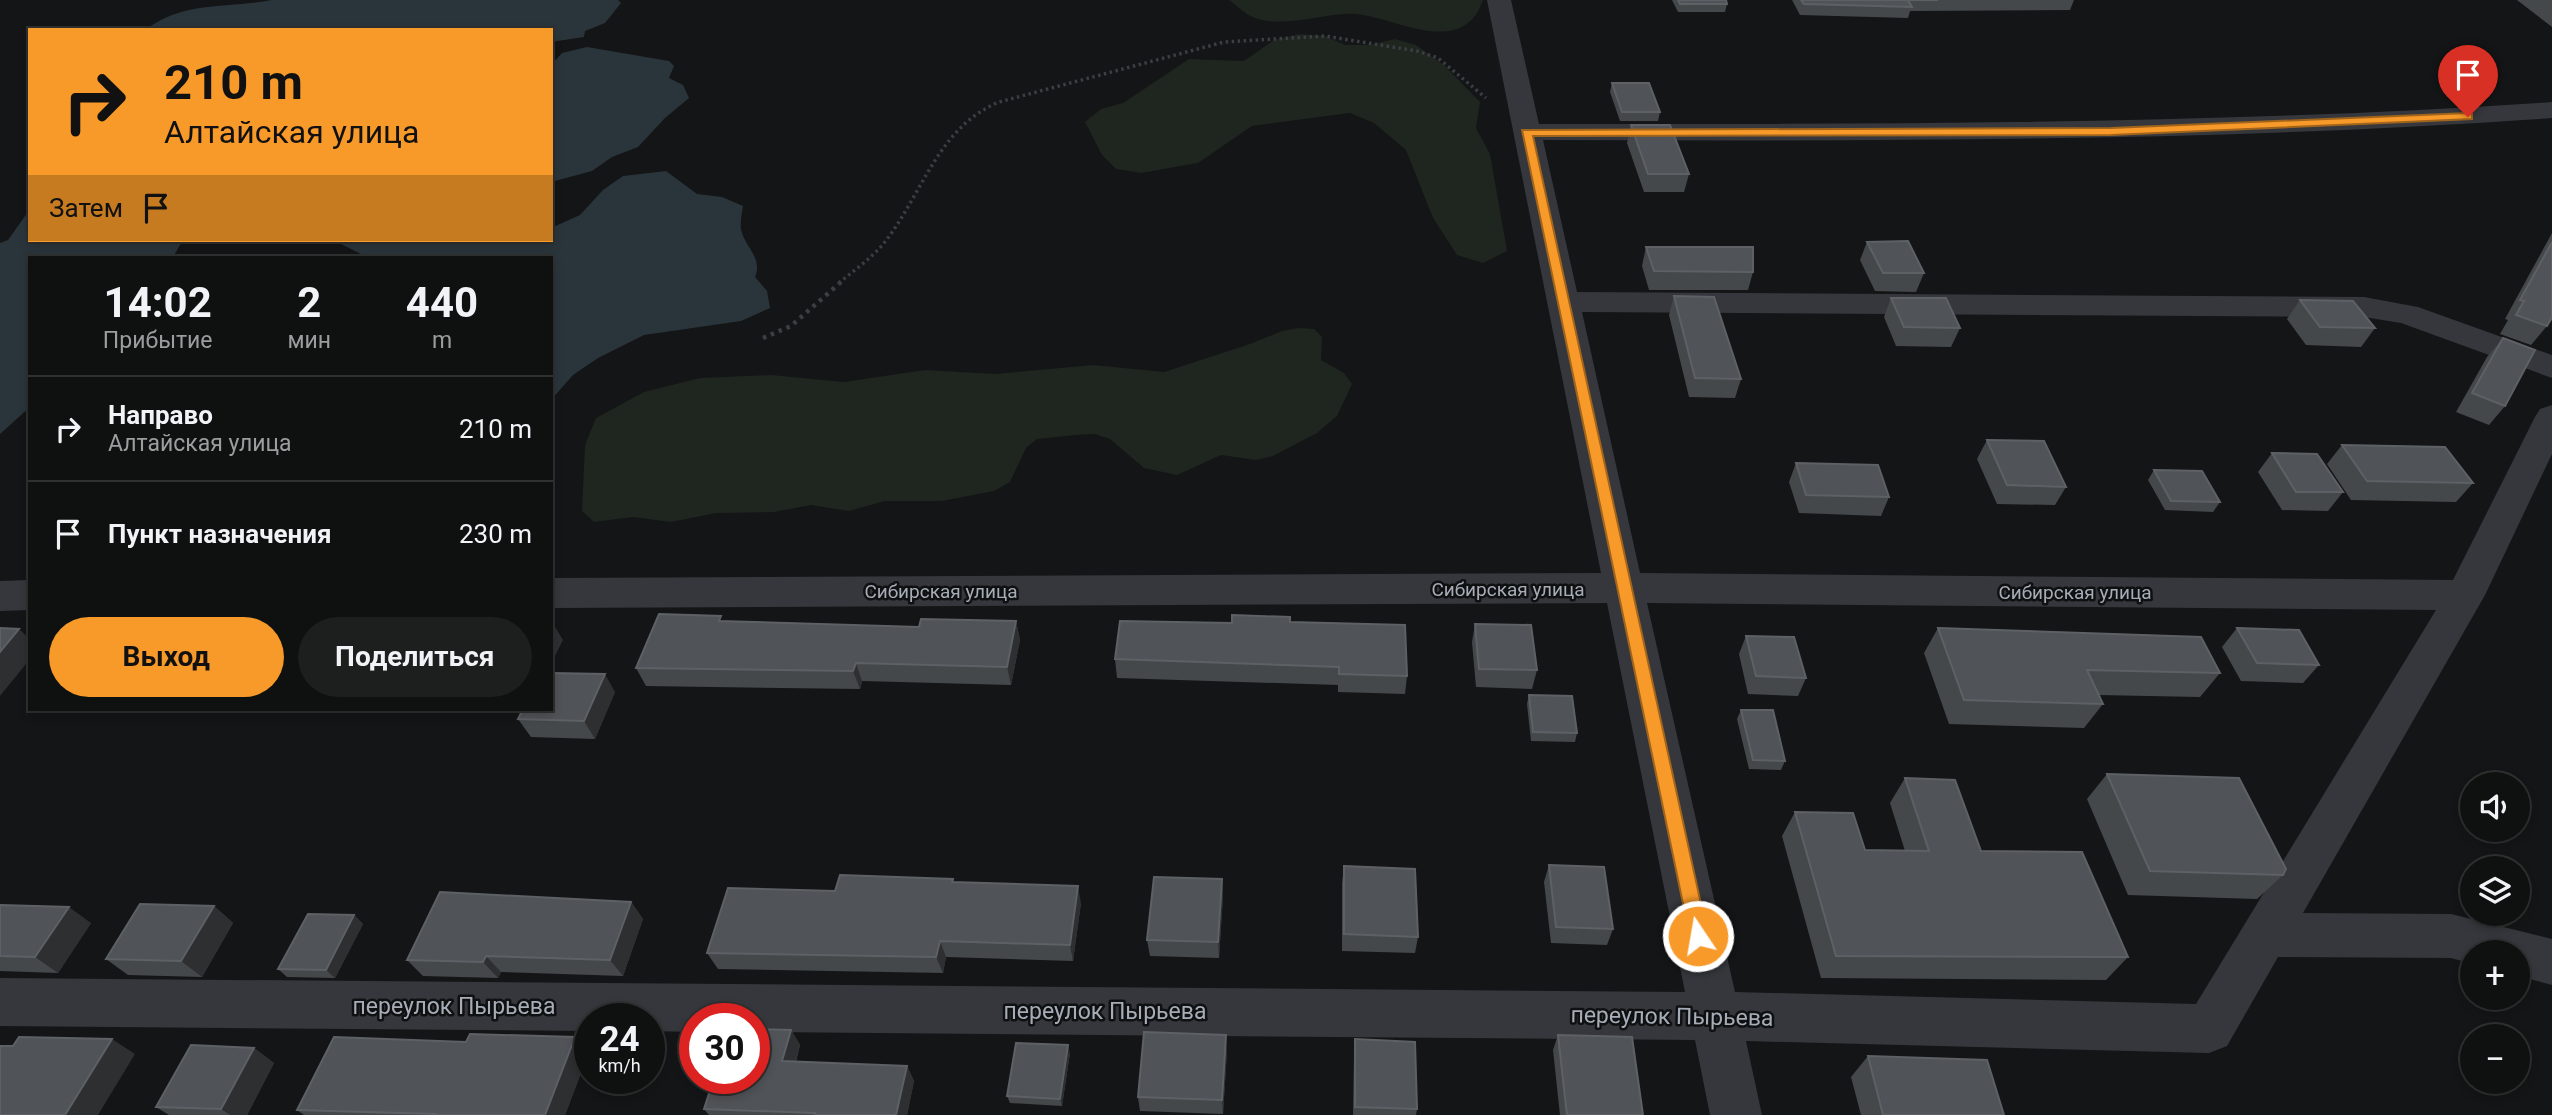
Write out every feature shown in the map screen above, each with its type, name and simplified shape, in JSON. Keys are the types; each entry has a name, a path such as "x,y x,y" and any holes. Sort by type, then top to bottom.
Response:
{"street":[{"path":"1499,0 1736,1115"},
{"path":"1527,132 2111,131 2413,121 2552,110"},
{"path":"1562,302 2364,307 2407,314 2552,367"},
{"path":"2265,935 2465,595 2552,417"},
{"name":"Сибирская улица","path":"553,593 1623,588 2465,595"},
{"path":"0,596 28,595"},
{"path":"2265,935 2451,936 2466,940"},
{"name":"переулок Пырьева","path":"0,1002 1715,1016 2209,1028 2265,935"},
{"path":"2530,956 2552,962"}],"path":[{"path":"763,338 791,326 883,244 941,149 963,122 978,111 999,102 1177,54 1224,42 1325,36 1416,51 1438,58 1527,132"}],"shaded area":[{"path":"272,0 618,0 621,3 605,23 585,31 584,37 553,42 553,28 148,28 160,20 190,10"},
{"path":"1229,0 1483,0 1473,18 1460,28 1427,31 1356,14 1267,21 1252,17"},
{"path":"1299,34 1325,36 1345,45 1369,45 1395,39 1416,45 1445,66 1480,102 1476,128 1490,154 1507,251 1483,263 1457,255 1433,218 1406,150 1374,123 1350,113 1252,126 1198,163 1141,173 1116,169 1102,155 1085,122 1101,109 1123,103 1189,59 1244,61 1274,40"},
{"path":"587,47 669,61 674,66 669,78 683,85 689,98 665,118 638,147 612,157 592,171 553,181 553,63 562,53"},
{"path":"666,171 697,194 722,197 743,206 741,229 757,264 755,277 767,291 770,308 741,321 644,335 598,358 573,375 553,398 553,256 361,256 337,242 553,242 553,227 580,215 603,190 623,176"},
{"path":"28,212 28,242 182,242 174,256 28,256 28,409 0,434 0,243 8,240"},
{"path":"1314,329 1322,337 1321,360 1344,373 1352,384 1337,416 1317,433 1273,456 1256,460 1221,455 1177,475 1144,468 1110,439 1095,434 1076,435 1037,439 1026,448 1010,482 994,491 942,501 885,501 849,511 811,505 774,512 716,513 671,522 633,517 594,522 582,511 585,445 596,418 644,392 700,378 771,375 844,382 925,370 995,374 1093,365 1164,372 1282,331"}],"building":[{"path":"1678,0 1726,0 1727,4 1680,4"},
{"path":"1801,0 1908,0 1912,7 1804,4"},
{"path":"1612,83 1649,83 1660,112 1622,112"},
{"path":"1631,125 1670,125 1689,174 1648,174"},
{"path":"1908,241 1924,273 1883,273 1867,242"},
{"path":"2552,242 2552,317 2547,326 2516,315 2524,301 2520,300"},
{"path":"1646,247 1753,247 1753,272 1654,271"},
{"path":"1674,296 1714,297 1741,379 1695,378"},
{"path":"1891,298 1946,298 1960,328 1904,327"},
{"path":"2300,300 2353,301 2375,328 2320,327"},
{"path":"2503,338 2535,350 2505,406 2472,393"},
{"path":"1987,440 2044,441 2066,487 2007,485"},
{"path":"2342,445 2445,447 2473,483 2367,481"},
{"path":"2272,453 2317,454 2343,492 2296,492"},
{"path":"1796,463 1878,465 1889,497 1806,495"},
{"path":"2154,470 2202,471 2220,502 2171,501"},
{"path":"659,614 721,616 719,621 919,627 921,619 1016,621 1007,667 856,663 853,671 636,668"},
{"path":"1232,615 1290,617 1290,622 1405,625 1407,676 1339,674 1339,667 1115,659 1120,621 1232,623"},
{"path":"1475,624 1531,625 1537,670 1479,669"},
{"path":"0,628 19,629 0,652"},
{"path":"1938,628 2201,637 2220,673 2087,670 2103,704 1964,700"},
{"path":"2237,628 2299,630 2319,665 2257,663"},
{"path":"1746,636 1794,637 1806,678 1756,676"},
{"path":"553,673 605,674 584,721 518,719 522,711 553,711"},
{"path":"1529,695 1572,696 1577,733 1533,732"},
{"path":"1741,710 1773,710 1785,761 1753,760"},
{"path":"2107,774 2239,778 2286,869 2283,875 2150,871"},
{"path":"1905,778 1955,780 1981,851 2082,852 2128,957 1836,956 1795,812 1853,813 1865,850 1929,851"},
{"path":"1549,865 1604,867 1613,929 1556,927"},
{"path":"1344,866 1415,869 1418,937 1344,934"},
{"path":"840,875 1078,886 1070,945 940,941 936,957 707,953 728,888 835,891"},
{"path":"1154,877 1222,879 1218,942 1147,940"},
{"path":"440,892 631,902 610,960 486,956 483,962 407,960"},
{"path":"140,904 214,906 181,961 106,959"},
{"path":"0,905 69,907 35,957 0,956"},
{"path":"308,914 354,915 326,970 278,969"},
{"path":"770,1029 791,1030 782,1061 907,1066 896,1115 814,1115 815,1113 704,1109 709,1094 770,1094"},
{"path":"1144,1032 1226,1035 1222,1100 1138,1097"},
{"path":"470,1034 574,1037 545,1115 434,1115 297,1110 334,1037 466,1042"},
{"path":"1558,1035 1632,1037 1643,1115 1567,1115"},
{"path":"19,1037 112,1039 65,1115 0,1115 0,1046 13,1046"},
{"path":"1355,1039 1415,1042 1417,1109 1355,1107"},
{"path":"1016,1043 1068,1045 1060,1099 1007,1096"},
{"path":"191,1045 254,1048 221,1109 156,1107"},
{"path":"1868,1056 1987,1060 2004,1115 1883,1115"}],"route":[{"path":"1698,936 1527,132 2111,131 2468,117"}]}
